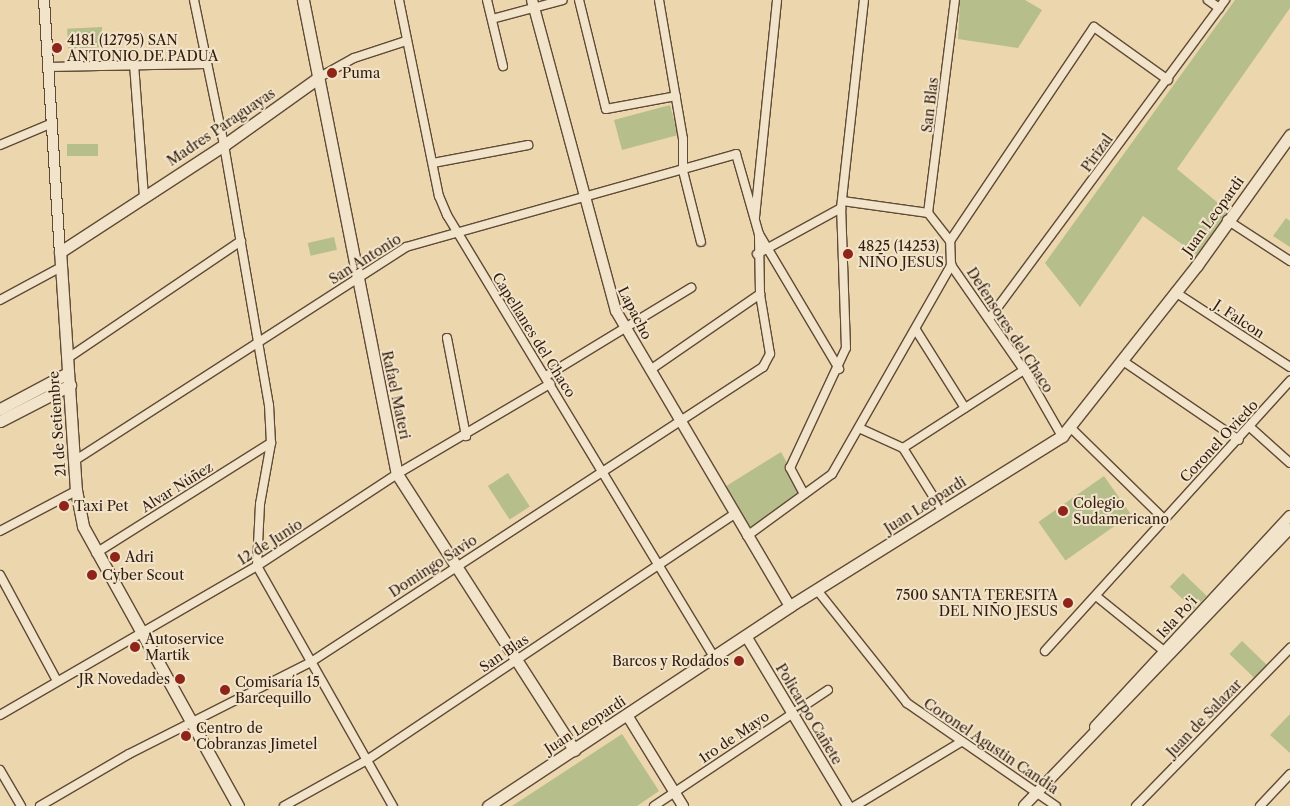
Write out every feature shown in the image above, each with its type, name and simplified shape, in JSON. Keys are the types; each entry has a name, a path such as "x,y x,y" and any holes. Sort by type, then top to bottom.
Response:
{"main road":[{"name":"Rafael Materi","path":"303,0 356,278 397,474 454,567 574,750"},
{"name":"Madres Paraguayas","path":"60,252 224,145 318,78"},
{"name":"Juan Leopardi","path":"488,806 790,606 943,512 1066,432 1175,292 1290,135"},
{"name":"21 de Setiembre","path":"60,252 76,491 83,526 96,553 142,632 190,726 238,806"},
{"path":"0,421 68,373"},
{"path":"0,410 70,385"}],"street":[{"name":"21 de Setiembre","path":"44,0 50,124 60,252"},
{"path":"194,0 224,145 260,342 272,443 260,504 257,566 393,806"},
{"name":"Capellanes del Chaco","path":"399,0 439,196 455,232 548,380 714,657"},
{"path":"488,0 503,66"},
{"path":"492,19 533,4 563,0"},
{"path":"579,0 606,109 676,96"},
{"path":"659,0 676,96 683,171 701,242"},
{"path":"778,0 754,224 840,369"},
{"path":"804,494 790,468 840,369 846,348 842,205 864,0"},
{"name":"San Blas","path":"928,214 955,0"},
{"path":"1208,0 1219,8"},
{"name":"Pirizal","path":"989,319 1168,80 1224,0"},
{"name":"Lapacho","path":"533,4 606,286 624,325 790,606"},
{"path":"747,536 832,474 916,330 951,265 950,241 1094,27 1168,80"},
{"name":"Madres Paraguayas","path":"318,78 361,55 406,41"},
{"path":"134,64 144,196"},
{"path":"47,67 207,64"},
{"path":"0,145 50,124"},
{"path":"433,163 528,145"},
{"name":"San Antonio","path":"74,461 406,247 455,232 683,171 736,154 754,224"},
{"path":"757,254 770,250 842,205 928,214 950,241"},
{"path":"1227,220 1290,261"},
{"name":"Domingo Savio","path":"40,806 129,754 190,726 311,662 763,367 770,354 760,294 757,254 759,234"},
{"path":"68,358 242,241"},
{"name":"Defensores del Chaco","path":"951,265 1066,432 1163,518"},
{"path":"0,300 61,267"},
{"name":"12 de Junio","path":"0,715 257,566 397,474 466,436 624,325 691,288"},
{"name":"J. Falcon","path":"1175,292 1290,366"},
{"path":"650,370 760,294"},
{"path":"916,330 965,408"},
{"path":"447,338 466,436"},
{"path":"1122,361 1239,440"},
{"path":"904,448 1024,370"},
{"name":"Coronel Oviedo","path":"1045,651 1096,596 1163,518 1239,440 1290,381"},
{"path":"860,428 904,448 943,512"},
{"path":"1250,428 1290,463"},
{"name":"Alvar Núñez","path":"96,553 272,443"},
{"path":"0,531 76,491"},
{"name":"San Blas","path":"284,806 367,760 659,567 734,514"},
{"name":"Isla Po'i","path":"1024,806 1167,653 1290,516"},
{"name":"Isla Po'i","path":"1167,653 1290,529"},
{"path":"0,575 57,681"},
{"name":"Coronel Agustin Candia","path":"817,590 902,698 961,742 1056,806"},
{"path":"1096,596 1167,653"},
{"name":"Policarpo Cañete","path":"746,636 848,806"},
{"name":"Juan de Salazar","path":"1136,806 1290,648"},
{"name":"1ro de Mayo","path":"654,806 828,690"},
{"path":"627,715 683,806"},
{"path":"855,806 961,742"},
{"path":"0,770 21,806"},
{"path":"1260,806 1290,774"}],"green space":[{"path":"960,0 1025,0 1042,10 1018,48 958,39"},
{"path":"1235,0 1290,0 1290,8 1177,169 1229,212 1197,255 1143,216 1080,307 1045,263"},
{"path":"102,27 103,47 68,49 67,29"},
{"path":"670,105 678,135 622,150 614,120"},
{"path":"67,144 98,144 98,156 67,156"},
{"path":"1286,218 1290,221 1290,247 1273,236"},
{"path":"334,237 337,250 311,256 308,243"},
{"path":"781,452 804,494 747,536 720,490"},
{"path":"508,473 530,507 510,520 488,486"},
{"path":"1104,476 1131,515 1065,560 1038,522"},
{"path":"1183,573 1207,596 1194,610 1170,587"},
{"path":"1242,641 1267,665 1255,678 1229,654"},
{"path":"1290,714 1290,753 1270,735"},
{"path":"622,734 659,791 637,806 512,806"}],"place":[{"name":"4181 (12795) SAN ANTONIO DE PADUA","path":"57,48"},
{"name":"Puma","path":"332,73"},
{"name":"4825 (14253) NIÑO JESUS","path":"848,254"},
{"name":"Taxi Pet","path":"64,506"},
{"name":"Colegio Sudamericano","path":"1063,511"},
{"name":"Adri","path":"115,557"},
{"name":"Cyber Scout","path":"92,575"},
{"name":"7500 SANTA TERESITA DEL NIÑO JESUS","path":"1068,603"},
{"name":"Autoservice Martik","path":"135,647"},
{"name":"Barcos y Rodados","path":"739,661"},
{"name":"JR Novedades","path":"180,679"},
{"name":"Comisaría 15 Barcequillo","path":"225,690"},
{"name":"Centro de Cobranzas Jimetel","path":"186,736"}]}
